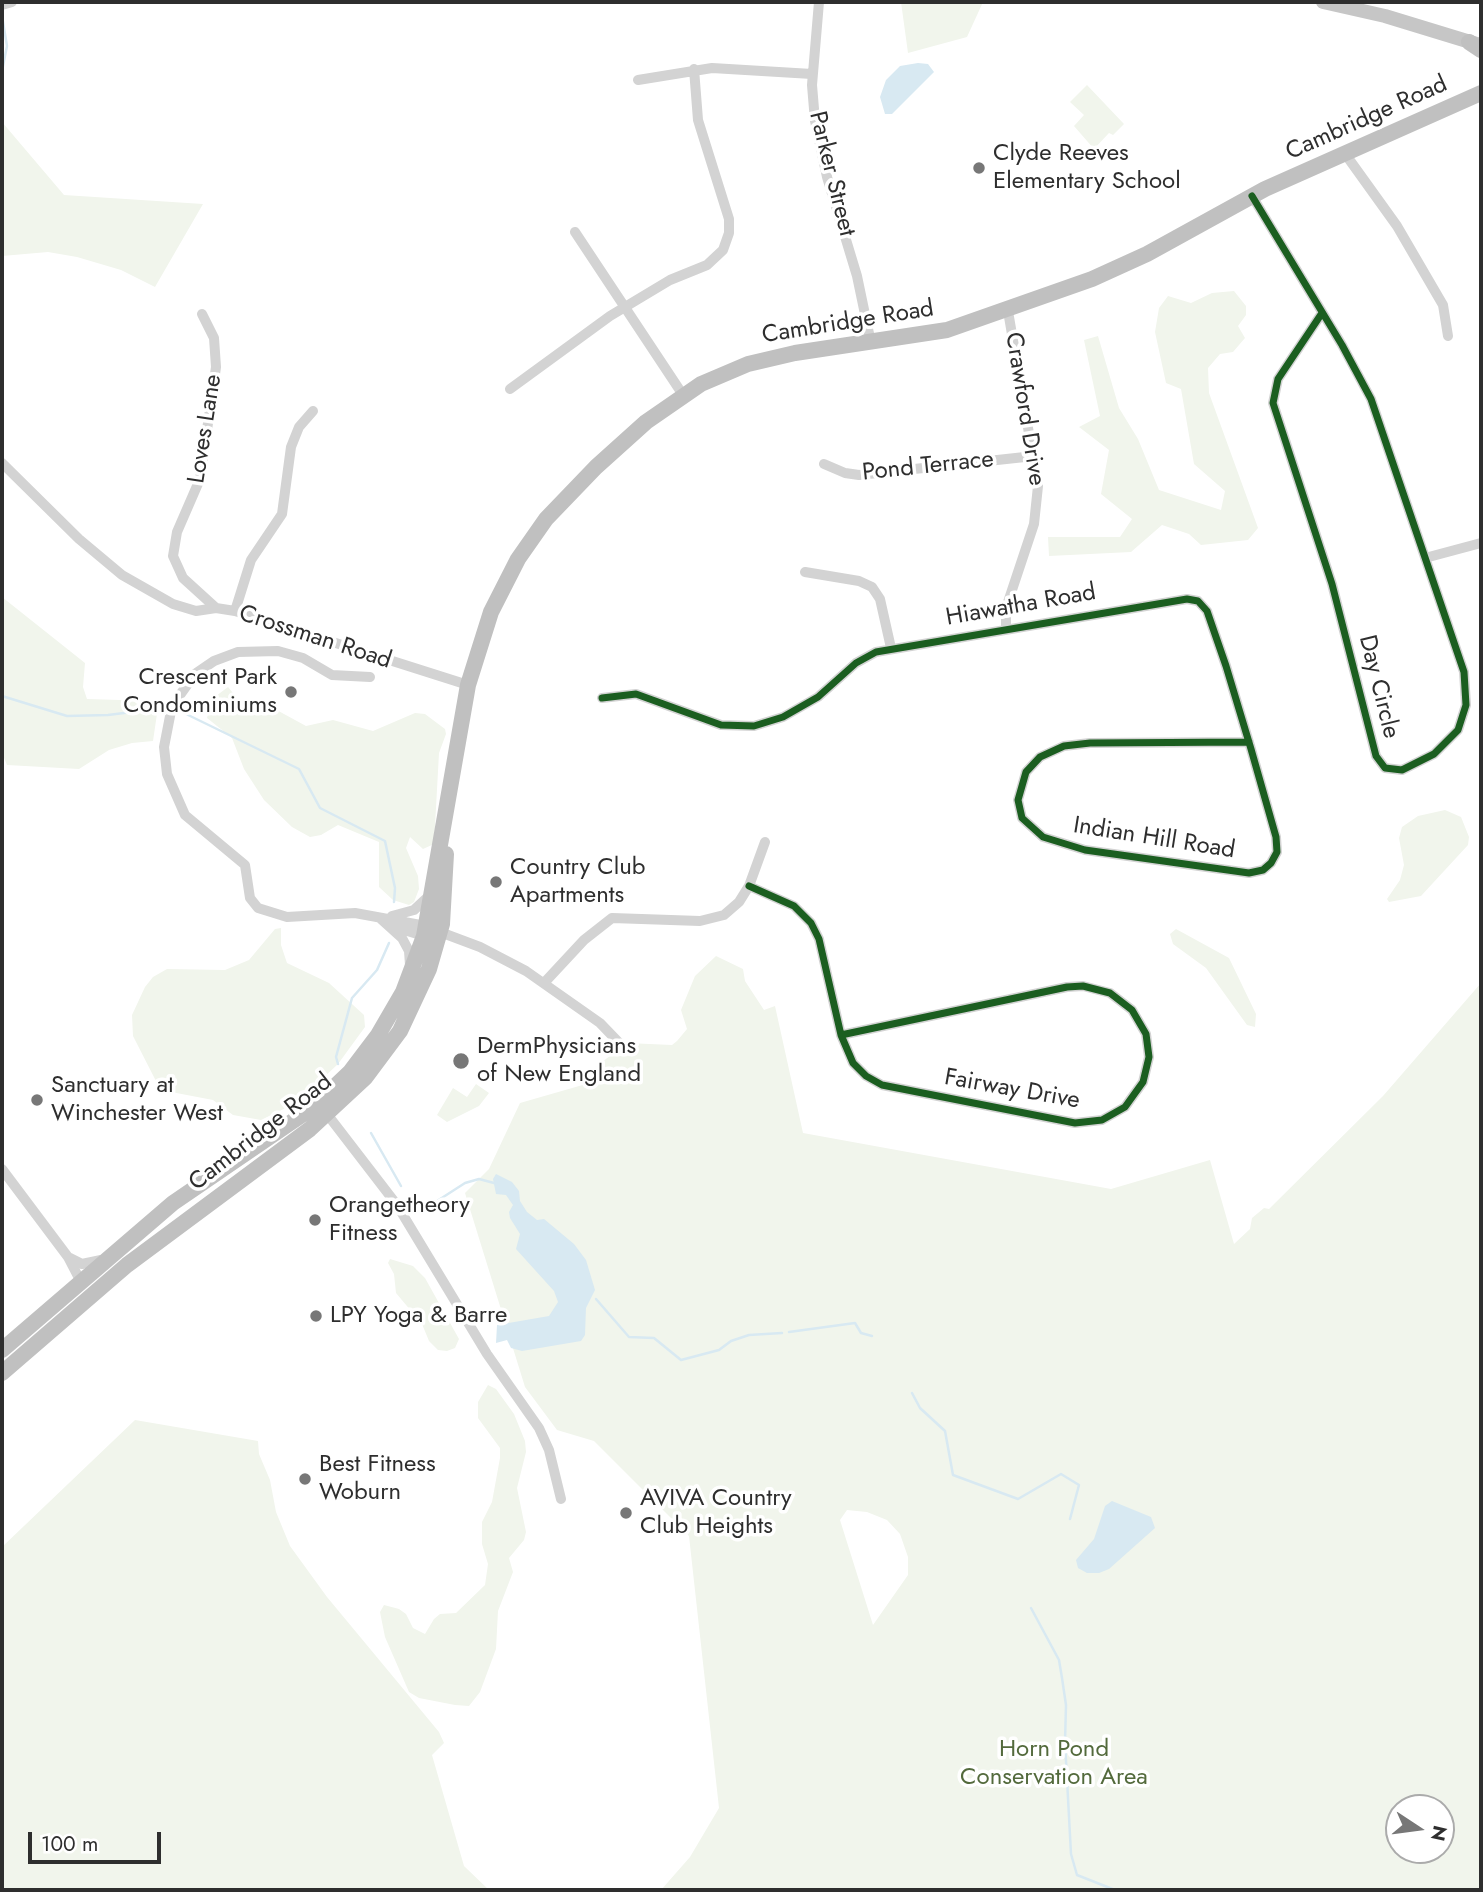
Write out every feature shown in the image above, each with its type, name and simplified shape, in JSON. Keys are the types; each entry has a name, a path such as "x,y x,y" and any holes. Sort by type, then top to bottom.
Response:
{"highway":[{"name":"Cambridge Road","path":"2,1373 127,1265 290,1145 327,1114 365,1078 396,1037 429,969 433,888 445,816 468,685 491,612 512,568 538,529 596,467 683,395 721,374 757,362 936,333 1009,311 1123,266 1252,196 1479,93"},
{"name":"Cambridge Road","path":"6,1347 122,1244 184,1194 302,1116 340,1083 370,1046 403,992 445,899 445,816"},
{"path":"230,1164 241,1179"},
{"path":"6,1347 23,1356"}],"main road":[{"path":"1323,2 1385,16 1477,46"}],"street":[{"path":"2,5 12,2"},
{"name":"Parker Street","path":"819,2 812,75 813,107 820,146 857,276 870,343"},
{"path":"638,80 694,69 723,68 812,75"},
{"path":"510,389 573,341 626,306 678,276 711,263 721,254 729,237 728,215 696,108 694,69"},
{"path":"1346,155 1397,226 1443,306 1448,336"},
{"name":"Day Circle","path":"1252,196 1322,313 1371,399 1466,681 1466,705 1458,730 1441,748 1419,764 1394,771 1381,764 1373,748 1332,584 1273,403 1278,379 1322,313"},
{"path":"575,232 683,395"},
{"name":"Crawford Drive","path":"1006,628 1006,606 1036,511 1038,486 1009,311"},
{"name":"Loves Lane","path":"202,314 214,338 216,367 200,479 177,532 173,556 183,578 216,608"},
{"path":"234,611 251,560 282,514 291,447 299,427 313,411"},
{"name":"Pond Terrace","path":"824,464 845,473 859,475 1034,456"},
{"name":"Crossman Road","path":"2,463 79,539 129,580 181,608 196,611 216,608 234,611 468,685"},
{"path":"1425,558 1481,543"},
{"path":"805,572 859,581 872,587 880,599 891,648"},
{"name":"Hiawatha Road","path":"602,698 636,694 721,725 754,726 776,720 810,703 866,656 891,648 1171,599 1196,600 1204,606 1211,621 1276,837 1277,852 1271,863"},
{"path":"370,677 332,675 303,658 278,651 257,650 227,656 195,674 177,696 166,725 164,760 170,788 181,809 195,825 243,862 249,875 250,898 258,908 287,917 345,913 381,919 495,954 544,983 600,1023 626,1050"},
{"name":"Indian Hill Road","path":"1248,742 1090,743 1064,746 1040,757 1028,767 1021,786 1019,810 1025,822 1036,832 1052,842 1074,848 1249,873 1263,870 1271,863"},
{"path":"544,983 578,947 610,919 710,920 732,909 749,886 765,842"},
{"name":"Fairway Drive","path":"749,886 794,906 814,928 841,1035 853,1063 866,1076 883,1084 1075,1123 1102,1120 1125,1107 1143,1082 1149,1057 1146,1034 1132,1010 1110,993 1083,986 1067,987 841,1035"},
{"path":"381,919 418,908 433,888"},
{"path":"381,919 402,938 411,958 403,992"},
{"path":"391,926 430,932"},
{"path":"327,1114 397,1205 491,1361 539,1428 549,1450 561,1499"},
{"path":"2,1169 68,1257 81,1282"},
{"path":"68,1257 82,1264 93,1264 122,1244"}],"green space":[{"path":"901,2 983,2 967,37 908,53"},
{"path":"1087,85 1124,124 1113,135 1109,133 1094,149 1074,126 1084,115 1070,102"},
{"path":"2,122 64,195 203,204 155,287 121,270 77,257 48,252 2,256"},
{"path":"1234,291 1246,306 1246,315 1238,326 1245,338 1233,352 1220,354 1208,368 1209,393 1258,528 1248,540 1201,545 1189,534 1162,525 1131,552 1049,556 1048,537 1120,537 1132,519 1101,494 1109,450 1079,427 1100,416 1084,340 1098,336 1119,408 1138,439 1159,490 1221,510 1225,491 1194,464 1181,389 1166,383 1155,332 1159,308 1168,296 1191,303 1212,293"},
{"path":"2,597 85,663 83,687 87,699 153,701 158,707 153,741 132,743 109,750 79,769 7,765 2,753"},
{"path":"228,687 238,699 273,708 306,726 333,720 373,731 415,713 425,714 445,729 446,734 439,753 434,844 423,849 410,837 406,848 418,876 419,889 414,902 409,905 393,900 379,887 379,842 338,825 321,835 310,837 292,827 264,800 244,769 232,738 207,718 212,699"},
{"path":"1445,810 1461,817 1469,837 1468,845 1421,896 1389,902 1387,899 1400,880 1404,865 1399,838 1402,827 1418,816"},
{"path":"281,928 281,945 287,963 329,983 364,1015 365,1027 338,1064 298,1102 261,1120 233,1115 213,1100 166,1091 158,1085 133,1036 132,1015 145,987 153,977 167,969 225,970 249,960 275,929"},
{"path":"1176,929 1229,958 1256,1014 1255,1027 1247,1025 1206,968 1173,944 1170,934"},
{"name":"Horn Pond Conservation Area","path":"716,956 743,969 745,981 764,1010 775,1006 803,1133 1111,1189 1210,1160 1234,1244 1250,1229 1252,1218 1264,1208 1269,1209 1383,1096 1481,983 1481,1890 661,1890 690,1857 719,1808 689,1536 594,1441 557,1430 525,1387 465,1193 489,1169 520,1103 593,1082 594,1068 627,1043 672,1045 687,1029 681,1010 695,976","holes":["847,1510 867,1512 887,1520 900,1534 908,1557 908,1575 873,1625 840,1520"]},
{"path":"476,1084 489,1093 479,1106 447,1122 437,1115 453,1088 467,1097"},
{"path":"390,1259 413,1266 425,1278 459,1339 455,1348 438,1350 429,1341 422,1324 396,1293 394,1274 388,1263"},
{"path":"488,1385 496,1389 514,1414 525,1441 526,1452 517,1488 526,1532 524,1540 509,1558 513,1572 498,1611 496,1649 480,1692 469,1706 455,1705 419,1698 409,1692 385,1637 380,1612 384,1605 399,1609 406,1614 413,1628 425,1634 440,1614 456,1613 485,1585 488,1564 482,1544 482,1522 492,1502 500,1458 500,1448 478,1418 478,1402"},
{"path":"135,1420 258,1441 259,1454 270,1480 276,1512 290,1546 327,1597 439,1732 444,1743 432,1755 464,1866 489,1890 2,1890 2,1547"}],"shaded area":[{"path":"928,64 934,72 892,114 885,114 880,97 886,80 900,66"},
{"path":"496,1174 512,1182 519,1191 520,1201 527,1212 537,1220 544,1219 574,1244 586,1260 595,1290 586,1308 585,1335 581,1341 522,1351 511,1348 507,1340 496,1343 497,1325 549,1316 558,1302 554,1291 516,1249 520,1234 510,1218 509,1212 513,1205 506,1195 496,1194 493,1179"},
{"path":"1112,1501 1151,1517 1155,1528 1109,1569 1099,1573 1087,1573 1078,1568 1076,1560 1094,1539 1105,1506"}],"waterway":[{"path":"2,16 7,46 2,71"},
{"path":"2,696 67,716 108,715 164,708"},
{"path":"184,713 299,769 320,808 385,841 395,888 394,902"},
{"path":"338,1064 336,1057 352,998 377,970 389,943"},
{"path":"371,1133 401,1186"},
{"path":"410,1201 420,1212 465,1183 479,1179 494,1183"},
{"path":"596,1299 629,1337 654,1338 681,1360 719,1350 731,1341 749,1335 782,1333"},
{"path":"789,1332 855,1323 861,1333 872,1336"},
{"path":"912,1393 920,1408 945,1431 953,1475 1018,1499 1061,1474 1079,1485 1070,1519"},
{"path":"1031,1608 1059,1660 1066,1705 1065,1742 1071,1854 1077,1875 1115,1890"}],"cycle path":[{"path":"1252,196 1342,345 1371,399 1464,672 1466,705 1458,730 1434,754 1402,770 1385,768 1376,756 1332,584 1273,403 1278,379 1322,313"},
{"path":"602,698 636,694 721,725 754,726 783,717 818,697 856,663 876,652 1187,599 1198,601 1207,611 1226,666 1251,749 1276,837 1277,852 1271,863 1263,870 1249,873 1085,850 1043,837 1022,818 1018,800 1026,772 1040,757 1064,746 1090,743 1249,742"},
{"path":"749,886 794,906 811,923 819,939 841,1035 1067,987 1083,986 1110,993 1132,1010 1146,1034 1149,1057 1143,1082 1125,1107 1102,1120 1075,1123 882,1085 866,1076 853,1063 841,1035"}],"place":[{"name":"Clyde Reeves Elementary School","path":"979,168"},
{"name":"Crescent Park Condominiums","path":"291,692"},
{"name":"Country Club Apartments","path":"496,882"},
{"name":"DermPhysicians of New England","path":"461,1061"},
{"name":"Sanctuary at Winchester West","path":"37,1100"},
{"name":"Orangetheory Fitness","path":"315,1220"},
{"name":"LPY Yoga & Barre","path":"316,1316"},
{"name":"Best Fitness Woburn","path":"305,1479"},
{"name":"AVIVA Country Club Heights","path":"626,1513"}]}
